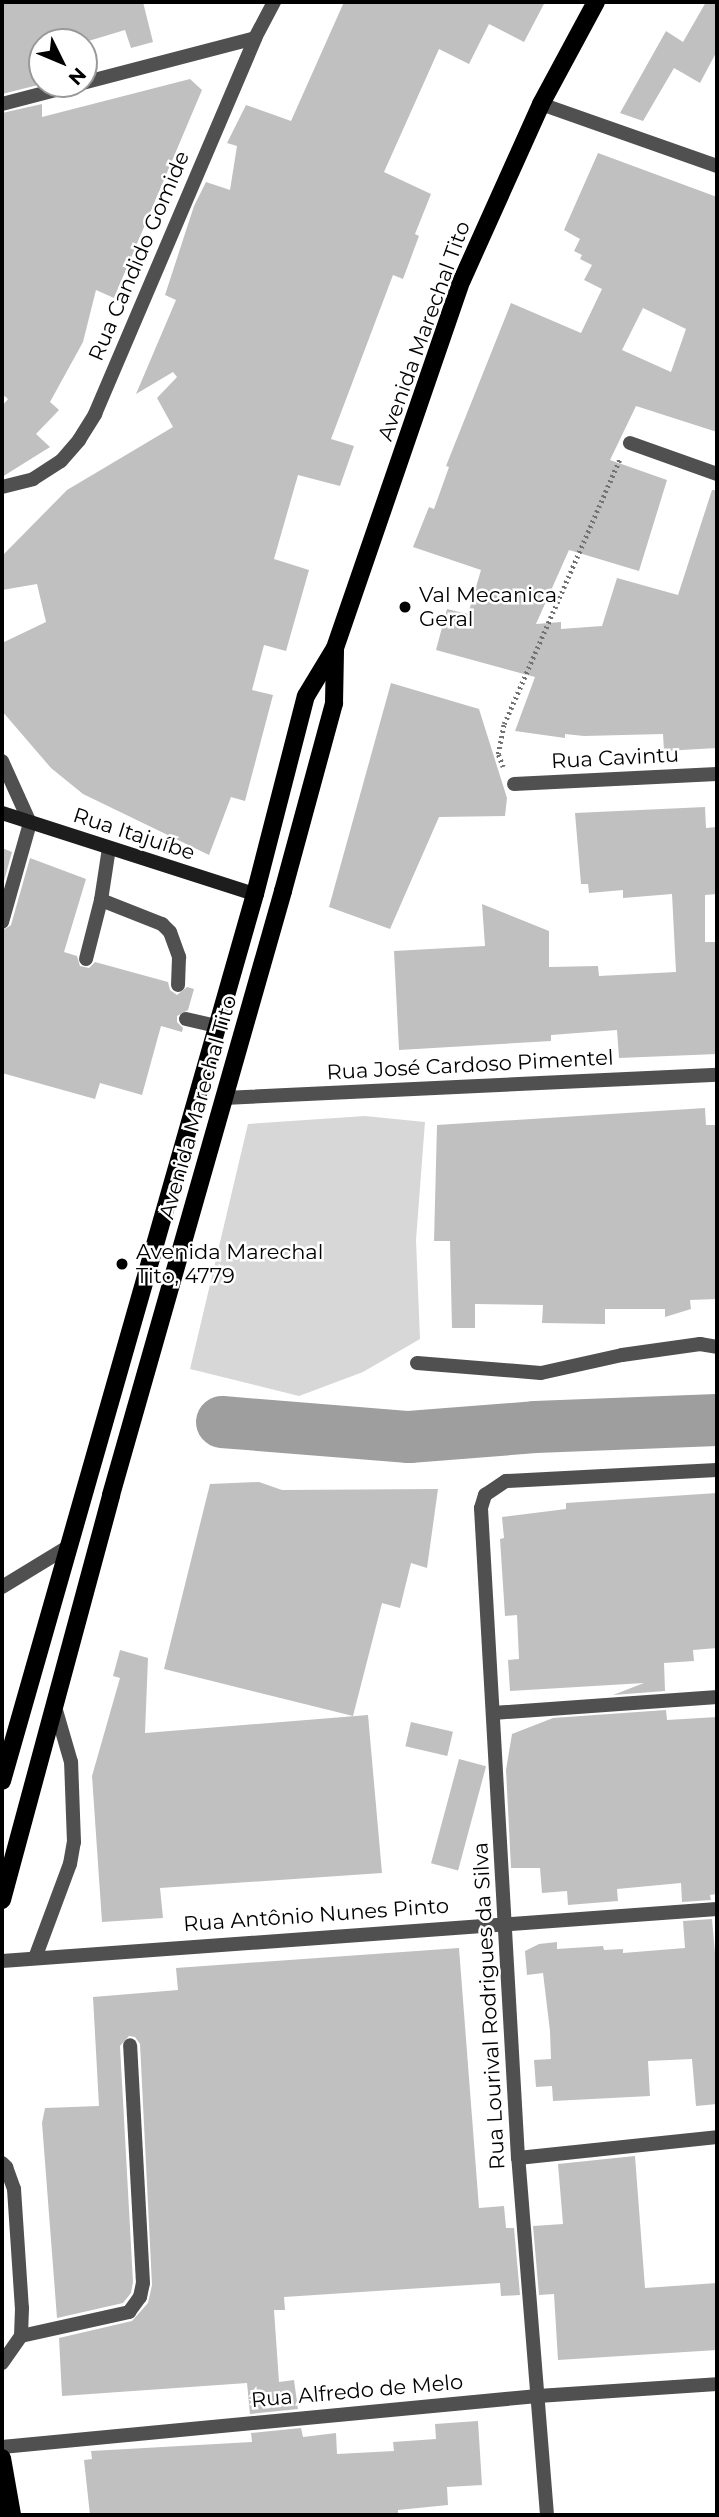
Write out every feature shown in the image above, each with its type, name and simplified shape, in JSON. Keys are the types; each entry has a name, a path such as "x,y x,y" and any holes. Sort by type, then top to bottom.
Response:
{"main road":[{"name":"Avenida Marechal Tito","path":"2,1781 66,1548 254,894 306,696 335,648 462,280 541,104 596,2"},
{"name":"Avenida Marechal Tito","path":"2,1900 111,1496 334,703 335,648"},
{"path":"242,1036 236,1021 266,916 263,899 254,894"},
{"path":"2,2458 12,2515"}],"street":[{"name":"Rua Candido Gomide","path":"2,487 33,479 61,461 79,440 95,414 254,38 274,2"},
{"path":"2,104 254,38"},
{"path":"541,104 717,166"},
{"path":"630,443 717,474"},
{"path":"2,761 30,823 2,922"},
{"name":"Rua Cavintu","path":"514,784 717,774"},
{"name":"Rua Itajuíbe","path":"2,813 254,894"},
{"path":"86,959 102,900 109,848"},
{"path":"102,900 152,919 170,932 179,957 178,985"},
{"path":"186,1019 216,1026"},
{"name":"Rua José Cardoso Pimentel","path":"224,1098 717,1075"},
{"path":"417,1363 541,1373 622,1355 700,1344 717,1346"},
{"name":"Rua Lourival Rodrigues da Silva","path":"547,2515 518,2158 481,1508 485,1495 506,1481 717,1471"},
{"path":"2,1587 66,1548"},
{"path":"493,1713 717,1697"},
{"path":"35,1958 66,1876 74,1842 71,1762 55,1707"},
{"name":"Rua Antônio Nunes Pinto","path":"2,1961 506,1922 717,1909"},
{"path":"21,2336 129,2312 140,2298 143,2283 130,2045"},
{"path":"518,2158 717,2137"},
{"path":"2,2163 14,2189 21,2336 2,2363"},
{"name":"Rua Alfredo de Melo","path":"2,2447 537,2396 717,2384"}],"path":[{"path":"514,784 505,773 498,754 504,724 609,481 630,443"}],"shaded area":[{"path":"365,1116 425,1122 416,1240 420,1339 363,1372 299,1396 190,1369 248,1124"}],"building":[{"path":"2,2 143,2 153,42 131,48 125,30 98,38 98,28 28,28 28,88 2,94"},
{"path":"344,2 545,2 524,42 489,24 469,64 439,49 384,172 431,194 415,234 419,236 403,279 393,275 331,439 354,446 340,486 298,475 274,559 309,570 286,651 264,645 252,690 273,695 245,801 231,797 209,855 83,794 51,768 2,711 2,643 46,622 37,584 2,590 2,556 67,490 173,427 157,398 177,377 173,372 136,394 176,300 165,295 194,206 206,182 230,190 237,146 227,143 246,105 291,121"},
{"path":"706,2 717,2 717,51 700,83 674,68 643,121 620,113 666,31 683,42"},
{"path":"190,79 202,90 114,298 96,290 83,342 50,402 59,410 36,434 50,447 2,477 2,406 8,399 2,394 2,113 42,104 42,117"},
{"path":"598,153 717,197 717,432 636,406 610,460 667,480 639,571 569,550 536,624 561,622 561,629 602,626 617,578 678,595 712,490 717,490 717,748 664,751 663,734 565,734 565,738 515,731 535,677 436,650 447,609 468,614 481,570 413,547 429,507 434,509 449,467 446,466 511,303 581,333 602,289 584,280 592,265 580,259 582,255 574,251 580,239 564,230","holes":["643,308 686,329 671,372 622,350"]},
{"path":"391,683 479,709 507,798 505,816 439,817 390,929 329,907"},
{"path":"705,807 706,828 717,827 717,894 705,895 705,942 717,942 717,1054 619,1058 617,1030 551,1035 551,1041 399,1050 394,951 485,946 482,904 549,931 549,967 598,966 599,976 676,972 672,894 623,898 623,890 589,893 588,884 581,884 575,813"},
{"path":"2,848 12,852 2,888"},
{"path":"30,858 86,879 64,952 77,956 80,966 89,968 95,962 168,982 170,990 177,995 187,987 194,989 188,1010 177,1016 177,1022 183,1028 182,1032 161,1026 142,1095 100,1083 95,1099 2,1073 2,931 11,925"},
{"path":"705,1108 706,1125 717,1125 717,1299 690,1300 691,1309 665,1317 665,1309 605,1309 605,1324 542,1323 543,1305 475,1304 475,1328 452,1328 450,1241 434,1241 437,1125"},
{"path":"259,1482 282,1490 438,1489 427,1568 411,1563 400,1608 382,1603 353,1716 164,1669 210,1484"},
{"path":"717,1493 717,1648 693,1650 694,1661 664,1663 665,1691 613,1695 644,1683 510,1691 508,1660 519,1659 517,1615 505,1616 500,1539 504,1538 502,1517 566,1509 566,1503"},
{"path":"120,1650 148,1658 145,1733 368,1715 382,1873 160,1888 163,1918 102,1922 92,1776 120,1678 113,1676"},
{"path":"666,1710 667,1720 717,1717 717,1894 710,1895 711,1900 682,1902 681,1883 617,1889 618,1901 568,1905 567,1891 542,1893 540,1868 511,1868 506,1770 512,1734 553,1718"},
{"path":"411,1722 453,1732 447,1756 405,1746"},
{"path":"459,1759 486,1766 458,1871 431,1863"},
{"path":"712,1919 717,1975 717,2104 696,2106 692,2059 648,2061 650,2096 553,2101 552,2086 536,2087 534,2060 551,2059 550,2031 543,1973 527,1975 525,1951 539,1944 557,1942 557,1949 603,1946 604,1950 623,1949 623,1953 685,1948 683,1921"},
{"path":"459,1948 479,2208 504,2206 506,2228 514,2228 520,2295 501,2296 500,2283 284,2297 285,2310 274,2310 279,2382 294,2380 298,2409 250,2414 247,2383 62,2396 59,2338 132,2321 148,2303 152,2285 140,2044 135,2037 129,2036 120,2046 133,2282 131,2293 123,2303 57,2318 42,2123 45,2108 99,2106 93,1997 178,1990 176,1968"},
{"path":"635,2156 645,2288 717,2283 717,2350 558,2360 554,2294 539,2295 533,2226 563,2224 558,2164"},
{"path":"478,2421 482,2485 447,2487 448,2505 398,2510 398,2515 90,2515 84,2460 92,2459 91,2451 252,2442 251,2433 301,2428 303,2437 336,2433 337,2454 394,2451 393,2442 436,2439 435,2424"}],"waterway":[{"path":"222,1422 409,1437 535,1427 717,1420"}],"place":[{"name":"Val Mecanica Geral","path":"405,607"},
{"name":"Avenida Marechal Tito, 4779","path":"122,1264"}]}
